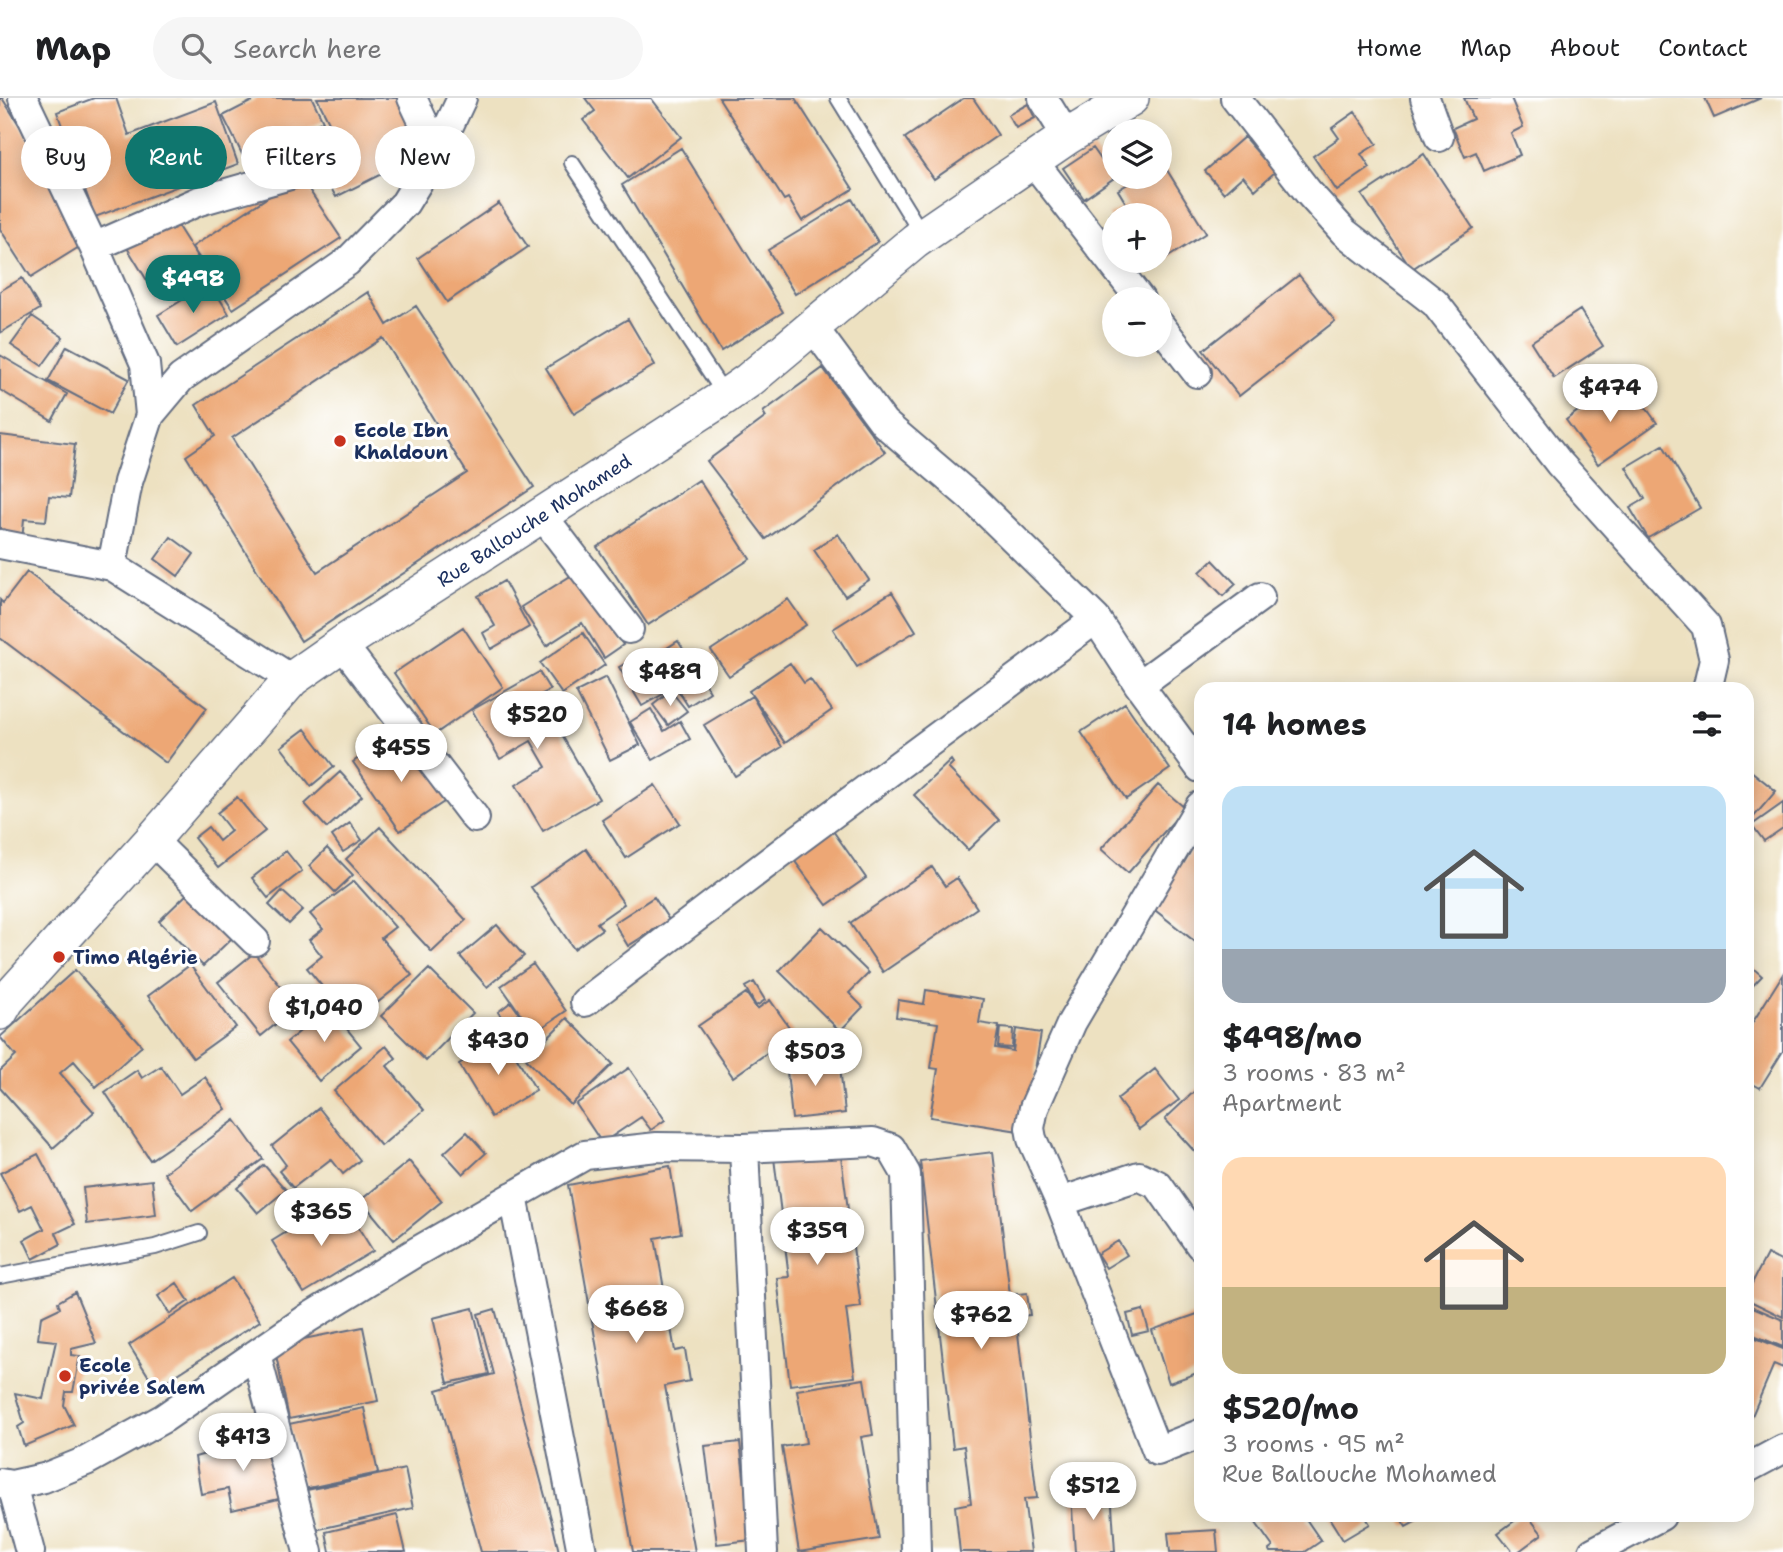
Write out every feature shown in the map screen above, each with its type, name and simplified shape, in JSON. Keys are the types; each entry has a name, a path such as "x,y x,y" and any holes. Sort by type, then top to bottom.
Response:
{"street":[{"path":"23,98 94,247 145,364 150,415"},
{"path":"412,98 425,126"},
{"path":"449,126 462,98"},
{"path":"1043,98 1067,137"},
{"name":"Rue Ballouche Mohamed","path":"0,1012 7,1000 152,840 292,679 726,396 923,236 1067,137 1131,98"},
{"path":"1235,98 1308,192 1344,232 1435,303 1559,463 1706,626 1714,660 1709,682"},
{"path":"1425,98 1439,137"},
{"path":"1033,161 1131,287"},
{"path":"94,247 199,201 241,189"},
{"path":"112,566 128,482 150,415 181,379 347,262 405,203 414,189"},
{"path":"813,327 884,423 973,499 1096,619 1139,685 1194,760"},
{"path":"1172,341 1197,373"},
{"path":"542,515 629,629"},
{"path":"0,544 112,566 292,679"},
{"path":"1139,685 1260,597"},
{"path":"585,1002 1096,619"},
{"path":"342,645 475,818"},
{"path":"1194,816 1072,1022 1034,1108 1030,1128 1032,1139 1060,1202 1157,1451 1194,1436"},
{"path":"152,840 255,941"},
{"path":"30,1552 6,1484 44,1478 86,1461 164,1418 330,1304 585,1155 657,1147 744,1148 873,1142 891,1148 906,1174 916,1552"},
{"path":"744,1148 763,1552"},
{"path":"1060,1202 1139,1177 1158,1185 1194,1236"},
{"path":"513,1196 582,1552"},
{"path":"256,1354 308,1552"},
{"path":"1754,1465 1783,1449"},
{"path":"1594,1552 1650,1522"}],"lane":[{"path":"838,98 923,236"},
{"path":"572,163 726,396"},
{"path":"0,1276 155,1247 200,1233"}],"building":[{"path":"2,98 21,128 21,189 60,189 92,239 31,277 0,229"},
{"path":"94,98 116,98 126,126 125,189 171,189 95,217 85,189 111,189 111,126 62,126 57,112"},
{"path":"258,98 312,98 323,121 313,126 241,126 241,152 223,116"},
{"path":"317,98 400,98 414,126 375,126 375,177 361,184 361,126 331,126"},
{"path":"585,98 651,98 681,137 628,178 583,120 595,111"},
{"path":"719,98 795,98 853,189 802,221 788,198 784,200"},
{"path":"964,98 973,98 998,135 934,179 905,138"},
{"path":"1464,98 1511,98 1523,127 1511,133 1520,155 1484,171 1476,152 1465,157 1453,128 1473,119"},
{"path":"1705,98 1761,98 1714,118"},
{"path":"216,102 225,126 153,126"},
{"path":"1028,104 1035,118 1016,128 1008,115"},
{"path":"1355,112 1377,144 1361,154 1370,168 1337,191 1313,156 1339,138 1332,128"},
{"path":"227,133 238,164 227,168"},
{"path":"1244,137 1275,172 1255,190 1243,176 1224,193 1205,171"},
{"path":"681,148 783,312 721,351 622,185"},
{"path":"1093,148 1102,161 1102,186 1084,199 1063,168"},
{"path":"1424,154 1473,228 1412,269 1362,195"},
{"path":"1172,178 1206,233 1172,255 1172,203 1126,203 1118,190 1172,189"},
{"path":"280,189 309,189 341,238 233,309 192,247"},
{"path":"332,189 352,189 336,197"},
{"path":"852,199 878,242 795,294 768,250"},
{"path":"499,203 528,247 447,302 418,258"},
{"path":"172,217 203,266 156,295 126,246"},
{"path":"1299,275 1335,321 1239,396 1203,350"},
{"path":"22,278 40,309 0,333 0,291"},
{"path":"210,283 229,314 177,347 158,315"},
{"path":"368,292 387,325 416,306 534,487 301,641 186,456 215,436 196,405","holes":["383,338 467,473 317,572 232,438"]},
{"path":"1580,310 1603,346 1554,378 1531,342"},
{"path":"32,316 63,337 42,366 11,345"},
{"path":"628,319 655,365 574,414 546,368"},
{"path":"67,346 129,379 110,414 48,381"},
{"path":"0,355 67,394 52,421 0,390"},
{"path":"823,368 885,452 766,539 707,461 766,417 763,412"},
{"path":"1610,387 1626,408 1639,398 1657,423 1598,464 1566,420"},
{"path":"0,435 75,444 69,498 49,496 46,521 24,519 22,541 0,539"},
{"path":"1663,445 1700,508 1648,538 1630,508 1645,499 1626,467"},
{"path":"699,480 750,559 648,625 597,547"},
{"path":"838,534 869,580 845,596 814,550"},
{"path":"171,537 194,554 178,576 155,559"},
{"path":"1213,560 1236,584 1223,596 1200,572"},
{"path":"27,572 207,708 166,763 0,638 0,600 3,603"},
{"path":"577,572 623,645 604,658 582,623 546,646 521,607"},
{"path":"504,581 529,627 491,649 483,633 495,626 478,596"},
{"path":"892,592 916,631 857,667 833,629"},
{"path":"788,599 806,625 729,676 711,650"},
{"path":"463,627 503,687 435,734 394,673"},
{"path":"583,633 605,665 562,694 540,663"},
{"path":"678,641 710,692 688,706 656,655"},
{"path":"649,650 672,689 642,706 619,667"},
{"path":"790,663 804,683 810,679 832,710 785,743 749,691"},
{"path":"539,672 550,690 539,696 599,799 543,831 516,785 546,767 531,741 500,759 472,710"},
{"path":"606,677 640,745 610,760 576,692"},
{"path":"671,691 687,711 668,725 653,705"},
{"path":"752,696 782,747 735,776 704,725"},
{"path":"1125,703 1170,769 1126,799 1081,732"},
{"path":"651,709 664,731 680,721 690,739 653,760 630,722"},
{"path":"305,729 334,767 311,786 281,747"},
{"path":"388,738 405,764 420,754 450,798 400,831 353,762"},
{"path":"951,760 953,763 948,768 999,820 968,850 914,795"},
{"path":"340,772 362,796 327,828 305,804"},
{"path":"1754,773 1776,791 1754,817"},
{"path":"655,785 680,823 626,858 602,820"},
{"path":"1158,785 1185,808 1128,873 1101,849"},
{"path":"237,797 265,831 218,868 194,838 208,827 219,841 231,831 217,813"},
{"path":"1783,803 1783,828 1764,841 1754,824"},
{"path":"350,823 362,840 343,852 332,836"},
{"path":"380,827 466,920 432,952 346,859"},
{"path":"831,828 866,878 827,905 791,856"},
{"path":"1193,847 1194,941 1146,903"},
{"path":"327,848 353,875 335,892 309,866"},
{"path":"586,849 624,904 597,923 602,929 574,949 531,887"},
{"path":"286,851 302,871 268,898 252,878"},
{"path":"932,867 945,886 957,878 977,908 883,972 850,923"},
{"path":"354,881 395,927 381,938 412,975 352,1023 307,968 322,956 309,940 323,929 310,914"},
{"path":"282,891 303,910 289,924 269,905"},
{"path":"189,892 233,937 203,966 159,921"},
{"path":"654,897 669,920 628,946 614,923"},
{"path":"497,925 524,956 487,987 460,956"},
{"path":"822,927 869,973 849,993 863,1007 840,1031 779,971"},
{"path":"254,953 297,1007 261,1036 218,982"},
{"path":"533,964 566,1011 534,1033 501,986"},
{"path":"190,965 236,1027 193,1058 148,996"},
{"path":"429,969 473,1013 426,1061 381,1016"},
{"path":"1754,969 1762,976 1754,984"},
{"path":"75,970 142,1046 96,1087 74,1061 60,1073 94,1112 53,1148 0,1088 0,1071 16,1056 0,1037"},
{"path":"1783,974 1783,1051 1760,1088 1754,1085 1754,1020"},
{"path":"754,982 765,1000 756,1006 745,987"},
{"path":"926,990 983,999 979,1023 999,1026 995,1048 1013,1051 1016,1029 1041,1033 1025,1132 930,1117 938,1069 931,1068 938,1023 896,1017 898,1000 924,1004"},
{"path":"746,993 757,1009 770,1000 794,1034 733,1077 698,1026"},
{"path":"511,1002 536,1037 522,1047 498,1012"},
{"path":"329,1007 361,1046 319,1081 287,1042"},
{"path":"567,1018 613,1064 571,1105 526,1059"},
{"path":"1000,1028 1013,1029 1012,1048 998,1047"},
{"path":"504,1036 536,1090 491,1117 459,1064"},
{"path":"386,1046 396,1058 387,1066 424,1110 381,1146 334,1091"},
{"path":"839,1057 845,1113 792,1119 786,1062"},
{"path":"161,1066 180,1094 205,1077 226,1109 150,1160 105,1092 137,1070 142,1078"},
{"path":"629,1068 665,1120 651,1130 641,1117 602,1143 576,1104"},
{"path":"1155,1069 1179,1100 1139,1129 1117,1099"},
{"path":"1194,1092 1194,1151 1165,1119"},
{"path":"319,1108 360,1160 343,1174 331,1159 293,1188 279,1171 286,1165 272,1146"},
{"path":"235,1120 263,1159 192,1211 164,1173"},
{"path":"467,1132 486,1153 463,1174 444,1153"},
{"path":"840,1149 861,1307 846,1309 855,1377 790,1385 777,1278 789,1277 774,1158"},
{"path":"993,1152 1010,1295 1027,1293 1030,1315 1016,1316 1037,1498 1024,1499 1031,1552 960,1552 955,1506 971,1503 964,1446 953,1448 920,1161"},
{"path":"38,1154 75,1224 56,1233 61,1244 33,1259 24,1240 44,1229 32,1205 20,1211 0,1173"},
{"path":"409,1161 442,1201 394,1240 361,1200"},
{"path":"264,1165 286,1190 258,1213 237,1188"},
{"path":"670,1166 681,1233 655,1238 675,1351 685,1349 690,1381 665,1386 695,1552 633,1552 568,1185"},
{"path":"152,1180 156,1215 87,1224 83,1188"},
{"path":"329,1206 341,1226 353,1219 373,1251 304,1293 272,1241"},
{"path":"1118,1241 1127,1255 1106,1268 1097,1254"},
{"path":"1767,1254 1783,1262 1783,1317 1754,1303 1754,1279"},
{"path":"232,1278 260,1321 156,1388 129,1345"},
{"path":"177,1283 189,1301 170,1314 158,1296"},
{"path":"75,1292 96,1343 71,1349 71,1355 80,1356 73,1392 66,1392 64,1405 74,1425 24,1446 18,1427 24,1423 15,1393 43,1399 56,1341 38,1339 41,1317 60,1308 58,1302"},
{"path":"1754,1307 1783,1320 1783,1347 1754,1335"},
{"path":"473,1308 489,1374 448,1383 433,1318"},
{"path":"495,1309 559,1552 481,1552 437,1390 494,1374 478,1314"},
{"path":"1143,1310 1149,1331 1132,1335 1127,1314"},
{"path":"1194,1315 1194,1374 1169,1383 1152,1330"},
{"path":"363,1327 378,1401 289,1419 274,1345"},
{"path":"1754,1337 1783,1349 1783,1368 1774,1364 1754,1411"},
{"path":"864,1379 873,1435 861,1437 879,1539 799,1552 782,1447 806,1443 797,1390"},
{"path":"364,1408 378,1473 304,1489 289,1424"},
{"path":"270,1435 287,1497 232,1510 228,1489 201,1494 195,1457"},
{"path":"740,1442 751,1540 717,1544 705,1446"},
{"path":"405,1469 413,1508 315,1530 307,1490"},
{"path":"1111,1490 1115,1552 1075,1552 1071,1494"},
{"path":"397,1515 406,1552 330,1552 326,1532"},
{"path":"1255,1522 1308,1522 1321,1541 1305,1552 1270,1552 1273,1547"},
{"path":"1332,1522 1369,1522 1370,1524 1343,1540"},
{"path":"1403,1522 1415,1522 1406,1527"},
{"path":"1513,1522 1533,1522 1542,1534 1518,1552 1513,1552 1498,1533"},
{"path":"1216,1530 1218,1552 1170,1552 1168,1533"}],"place":[{"name":"Ecole Ibn Khaldoun","path":"340,441"},
{"name":"Timo Algérie","path":"59,957"},
{"name":"Ecole privée Salem","path":"65,1376"}]}
